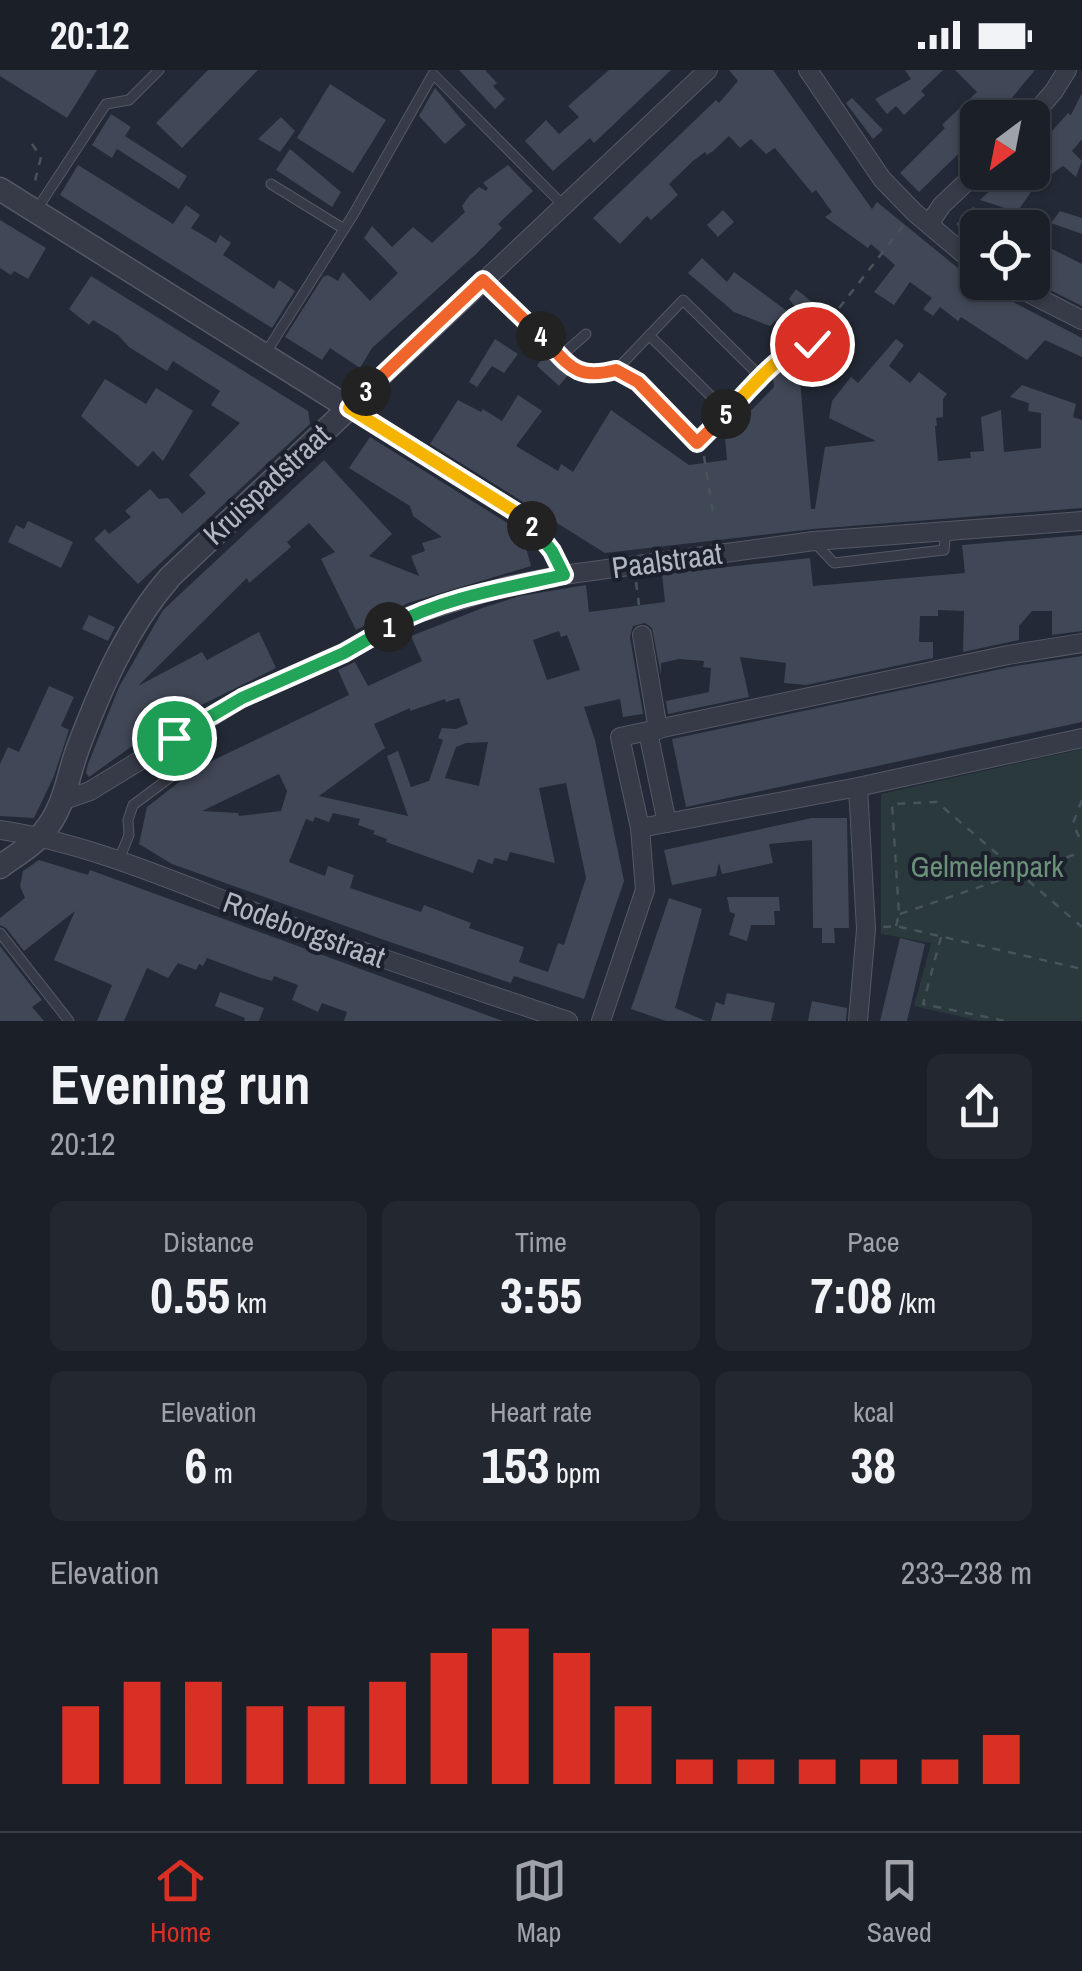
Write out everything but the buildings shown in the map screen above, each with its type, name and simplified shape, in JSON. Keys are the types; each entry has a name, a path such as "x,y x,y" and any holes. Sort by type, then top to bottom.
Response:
{"street":[{"name":"Kruispadstraat","path":"41,836 64,800 76,753 128,634 170,577 708,70"},
{"path":"808,70 882,179 960,251"},
{"path":"1046,100 1067,70"},
{"path":"921,218 960,188"},
{"path":"0,189 41,203 264,354 522,516 552,551 564,575"},
{"path":"1043,300 1082,320"},
{"name":"Paalstraat","path":"64,800 90,790 242,698 344,653 412,614 506,586 814,542 1082,521"},
{"path":"642,634 667,823"},
{"path":"601,1021 645,890 640,828 620,737 1082,643"},
{"path":"640,828 858,787 1082,738"},
{"path":"858,787 866,929 858,1021"},
{"name":"Rodeborgstraat","path":"0,830 41,836 539,1016 568,1021"},
{"path":"0,867 41,836"}],"lane":[{"path":"41,203 106,104 129,100 159,70"},
{"path":"264,354 344,229 433,74 563,205"},
{"path":"270,184 344,229"},
{"path":"483,280 582,374 594,376 616,370 683,300 762,378 697,443 638,382 616,370"},
{"path":"561,356 586,334"},
{"path":"649,334 728,413"},
{"path":"118,862 129,835 132,805 188,764"},
{"path":"0,933 69,1021"}],"path":[{"path":"32,144 41,158 34,186 41,203"},
{"path":"762,378 802,344 812,344 921,218"},
{"path":"697,443 707,463 713,513"},
{"path":"634,566 640,605"},
{"path":"1082,800 1073,822 1082,844"},
{"path":"896,926 892,804 937,802 1082,927"},
{"path":"898,914 1082,852"},
{"path":"866,929 896,926 1082,969"},
{"path":"941,936 923,1004 1005,1021"}],"green space":[{"name":"Gelmelenpark","path":"1082,749 1082,1021 979,1021 914,1006 931,943 881,934 881,794"}],"route":[{"path":"174,738 242,698 344,653 412,614 506,586 564,575 552,551 522,516 349,408 483,280 574,370 594,376 616,370 638,382 697,443 772,366 802,344 812,344"}]}
